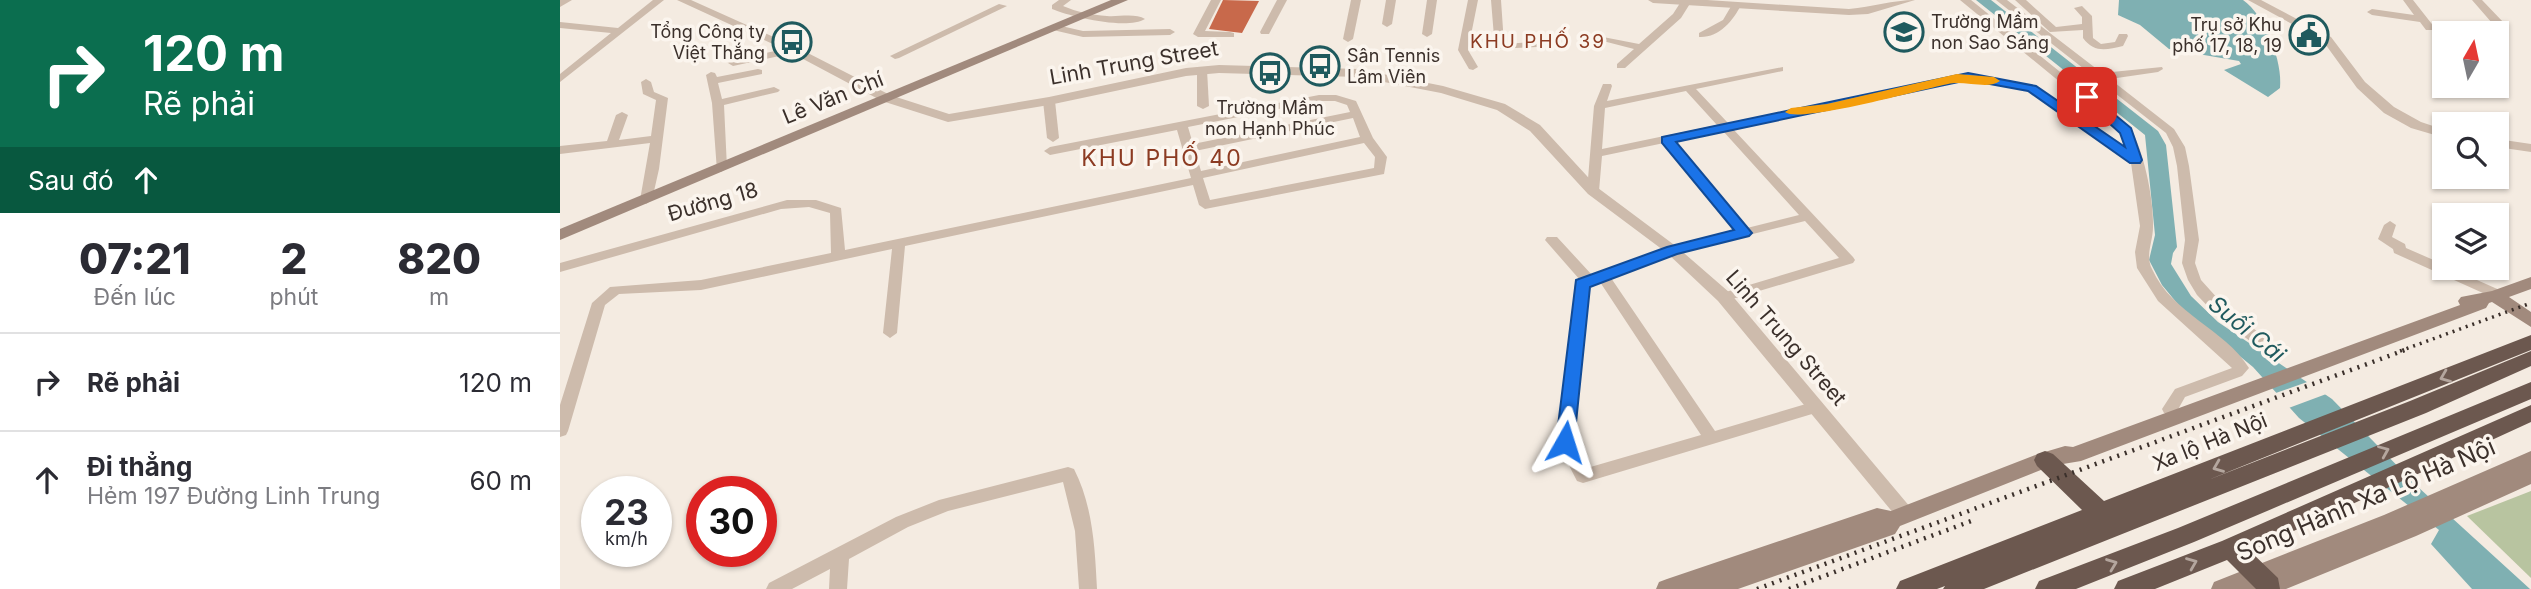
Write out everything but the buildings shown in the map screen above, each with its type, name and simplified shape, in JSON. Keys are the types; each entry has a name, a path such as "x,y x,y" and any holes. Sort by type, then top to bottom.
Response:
{"highway":[{"name":"Xa lộ Hà Nội","path":"2410,401 2531,342"},
{"name":"Xa lộ Hà Nội","path":"1956,589 2108,520 2289,447 2531,358"},
{"path":"2048,589 2531,390"},
{"path":"2127,589 2231,548 2531,413"},
{"path":"2055,457 2108,520"},
{"name":"Xa lộ Hà Nội","path":"1909,589 2108,520"},
{"path":"2231,548 2262,583"}],"main road":[{"name":"Lê Văn Chí","path":"560,235 1122,0"},
{"path":"1667,589 1878,517 1899,517 2055,457 2074,455 2238,389 2531,283"},
{"path":"2491,297 2531,321"},
{"path":"2055,457 2066,447 2170,409 2238,389"},
{"name":"Song Hành Xa Lộ Hà Nội","path":"2222,589 2262,583 2400,526 2523,470"},
{"path":"1710,589 1887,528 1899,517"}],"street":[{"path":"560,4 567,0"},
{"path":"560,79 659,0"},
{"name":"Linh Trung Street","path":"682,0 794,50 886,98 948,118 1202,70 1253,68 1358,73 1408,82 1512,112 1535,128 1592,191 1672,250 1724,297 1816,407 1899,517"},
{"path":"1066,0 1055,7 1084,17 1105,20 1140,19"},
{"path":"1216,0 1199,34 1230,35"},
{"path":"1265,32 1282,0"},
{"path":"1348,38 1356,0"},
{"path":"1387,24 1391,0"},
{"path":"1427,34 1432,0"},
{"path":"1473,0 1463,50 1473,67"},
{"path":"1496,0 1499,47 1532,45"},
{"path":"1653,0 1849,12 1868,11 1910,0"},
{"path":"1965,0 2121,124 2130,138 2147,223 2141,255 2143,267 2151,282 2172,306 2241,368 2180,393 2170,409"},
{"path":"2001,0 2175,137 2185,175 2192,243 2188,261 2190,269 2203,292 2216,307 2271,349"},
{"path":"2020,0 2054,30 2087,26"},
{"path":"2253,0 2327,38 2361,85 2389,110 2416,125 2432,130"},
{"path":"2372,12 2427,23 2408,0"},
{"path":"2477,0 2496,21"},
{"path":"1621,66 1677,16 1686,2"},
{"path":"1703,35 1727,22 1737,5"},
{"path":"895,56 1002,6"},
{"path":"2079,8 2087,16 2088,40 2098,48 2119,44 2123,36"},
{"path":"560,25 620,31"},
{"path":"1057,28 1083,34 1170,32"},
{"path":"1607,39 1642,48"},
{"path":"733,62 794,50"},
{"path":"1600,106 1779,69"},
{"path":"2100,77 2158,69"},
{"path":"1202,70 1203,106"},
{"path":"721,168 718,103 711,78 758,72"},
{"path":"1596,154 1800,110 1827,108 1944,80 1975,77 2031,88 2135,160"},
{"path":"646,82 649,94 662,98 646,200"},
{"path":"1592,191 1600,106 1607,86"},
{"path":"1690,89 1848,260 1724,297"},
{"path":"718,103 774,90"},
{"path":"1050,151 1181,125 1319,98 1336,98 1352,103 1367,139 1381,157 1380,171 1205,205 1181,125"},
{"path":"1049,101 1053,138"},
{"path":"1188,149 1357,114"},
{"path":"611,145 622,115"},
{"path":"560,150 657,139"},
{"path":"560,431 599,303 615,290 701,285 1367,139"},
{"path":"1667,140 1744,233"},
{"path":"2509,145 2531,148"},
{"name":"Đường 18","path":"560,268 780,205 802,202 824,205 836,211 838,254"},
{"path":"1807,217 1672,250 1582,284 1565,442 1583,476 1816,407"},
{"path":"2390,225 2385,239 2400,247 2399,250 2491,297"},
{"path":"1552,240 1596,279 1711,437"},
{"path":"890,333 899,242"},
{"path":"775,589 902,522 945,505 1068,474 1077,494 1088,589"},
{"path":"838,589 840,556"}],"green space":[{"path":"2531,491 2531,578 2467,516"}],"water":[{"path":"1976,0 1991,0 2158,131 2166,145 2177,247 2171,264 2191,296 2218,322 2332,399 2418,487 2530,589 2472,589 2431,544 2439,530 2299,418 2253,367 2181,308 2162,285 2149,260 2155,235 2145,135"},
{"path":"2119,0 2243,0 2258,16 2271,40 2279,65 2280,88 2268,97 2224,70 2241,64 2239,61 2169,49 2140,25 2118,15"}],"pier":[{"path":"2310,381 2329,393 2286,409 2273,394"}],"railway":[{"path":"2400,351 2531,303"},
{"path":"1757,589 2405,350"},
{"path":"1789,589 1974,520"}],"slow traffic":[{"path":"1791,112 1827,108 1957,78 1975,77 1994,81"}],"place":[{"name":"Trường Mầm non Sao Sáng","path":"1904,32"},
{"name":"Trụ sở Khu phố 17, 18, 19","path":"2309,35"},
{"name":"Tổng Công ty Việt Thắng","path":"792,42"},
{"name":"Sân Tennis Lâm Viên","path":"1320,66"},
{"name":"Trường Mầm non Hạnh Phúc","path":"1270,73"}],"district":[{"name":"KHU PHỐ 39","path":"1538,41"},
{"name":"KHU PHỐ 40","path":"1162,158"}],"route":[{"path":"1565,442 1582,284 1672,250 1744,233 1667,140 1803,110 1861,101 1944,80 1975,77 2031,88 2135,160 2127,131 2087,97"}],"water label":[{"name":"Suối Cái","path":"2247,329"}]}
